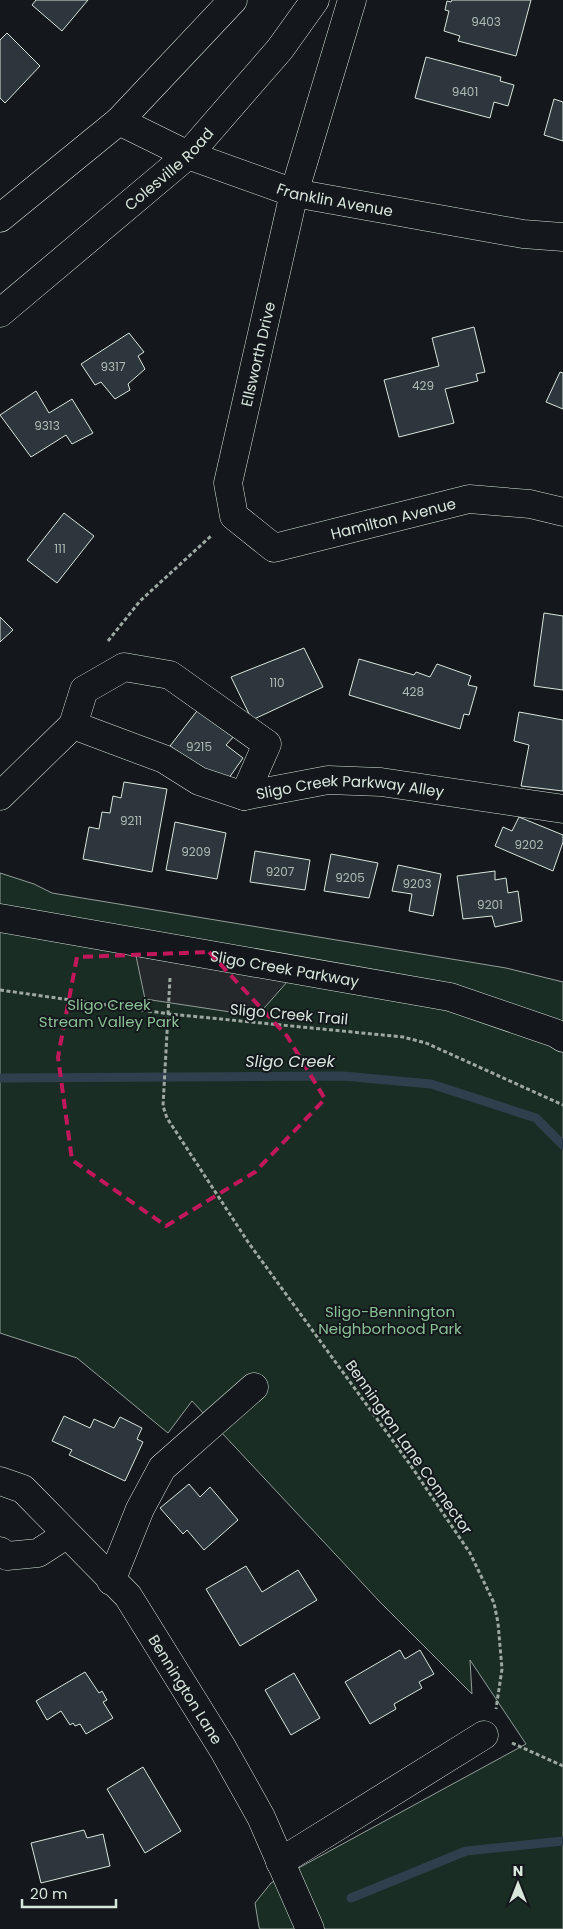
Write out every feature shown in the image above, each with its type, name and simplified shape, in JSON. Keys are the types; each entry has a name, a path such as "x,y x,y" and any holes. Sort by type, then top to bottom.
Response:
{"main road":[{"path":"0,218 119,121 233,0"},
{"name":"Colesville Road","path":"0,313 188,154 280,50 315,0"},
{"name":"Ellsworth Drive","path":"234,516 228,483 294,193 352,0"},
{"name":"Franklin Avenue","path":"119,121 188,154 294,193 522,234 563,237"},
{"name":"Hamilton Avenue","path":"234,516 274,548 351,526 469,499 530,504 563,512"},
{"path":"0,796 73,725 84,690 124,667 170,675 267,744 244,796"},
{"name":"Sligo Creek Parkway Alley","path":"73,725 164,759 199,781 244,796 328,780 381,782 563,809"},
{"name":"Sligo Creek Parkway","path":"0,918 450,997 560,1028"},
{"path":"111,1581 140,1509 162,1468 254,1387"},
{"name":"Bennington Lane","path":"0,1481 23,1490 111,1581 128,1596 223,1749 261,1817 310,1929"},
{"path":"0,1551 7,1556 38,1553 66,1534"},
{"path":"280,1862 491,1731"}],"path":[{"path":"107,642 140,600 234,516"},
{"name":"Bennington Lane Connector","path":"170,948 170,1014 163,1106 167,1118 248,1242 409,1463 470,1553 494,1603 498,1623 502,1668 500,1693 491,1731"},
{"name":"Sligo Creek Trail","path":"0,990 170,1014 403,1037 426,1043 563,1105"},
{"path":"491,1731 508,1741 563,1766"}],"highlighted area":[{"path":"209,952 287,1036 325,1099 255,1172 166,1226 72,1160 58,1057 77,957"}],"green space":[{"name":"Sligo-Bennington Neighborhood Park","path":"0,873 34,884 52,893 506,968 563,982 563,1929 260,1929 255,1903 271,1883 526,1744 470,1660 472,1694 380,1602 192,1401 168,1433 77,1358 0,1333"}],"shaded area":[{"path":"136,956 288,981 257,1016 145,999"}],"building":[{"path":"36,0 88,0 62,31 32,5"},
{"path":"452,0 531,0 516,56 458,41 460,36 444,31 449,11 445,10 447,1 451,2"},
{"path":"7,33 40,66 5,103 0,98 0,40"},
{"path":"426,57 501,77 500,81 514,85 508,106 494,102 490,118 415,98"},
{"path":"554,99 563,102 563,141 544,135"},
{"path":"474,327 485,372 476,374 478,381 445,389 454,423 399,437 384,380 439,366 432,338"},
{"path":"129,333 144,352 138,356 145,369 128,384 130,390 115,399 101,382 95,385 81,364"},
{"path":"560,372 563,373 563,409 546,402"},
{"path":"36,391 49,413 72,399 93,433 72,444 66,435 31,457 0,415"},
{"path":"64,513 94,536 57,583 27,560"},
{"path":"544,613 563,616 563,690 534,686"},
{"path":"0,617 13,630 0,642"},
{"path":"304,648 323,687 252,720 231,677"},
{"path":"359,659 414,675 416,672 430,677 437,664 471,676 468,685 477,687 469,715 464,714 460,729 349,695"},
{"path":"200,707 236,734 226,745 243,758 224,785 170,746"},
{"path":"519,712 563,720 563,791 521,786 529,745 514,741"},
{"path":"124,782 167,789 152,872 83,859 89,827 99,829 102,812 110,813 113,796 121,798"},
{"path":"519,817 563,835 563,842 553,871 495,846 503,827 512,831"},
{"path":"175,822 226,833 217,879 166,870"},
{"path":"255,851 310,860 305,890 250,882"},
{"path":"331,854 378,863 369,898 324,891"},
{"path":"398,865 441,874 433,916 409,911 412,894 392,891"},
{"path":"495,871 495,880 506,878 508,893 518,891 522,921 495,927 492,916 463,919 457,876"},
{"path":"64,1416 90,1428 94,1419 114,1428 120,1417 142,1428 137,1439 143,1442 125,1481 69,1455 72,1450 52,1441"},
{"path":"189,1484 200,1497 210,1487 238,1520 204,1550 187,1530 183,1534 160,1508"},
{"path":"246,1566 262,1592 298,1570 317,1600 240,1646 206,1589"},
{"path":"400,1650 405,1659 420,1650 434,1674 419,1682 422,1688 394,1704 396,1709 370,1724 345,1682"},
{"path":"85,1672 99,1693 102,1691 107,1700 103,1702 113,1718 86,1734 80,1724 75,1726 73,1723 70,1725 61,1711 47,1720 36,1701"},
{"path":"294,1673 320,1718 291,1735 265,1690"},
{"path":"143,1767 181,1831 145,1853 107,1789"},
{"path":"84,1830 87,1838 103,1834 110,1866 41,1883 31,1843"}],"waterway":[{"name":"Sligo Creek","path":"0,1078 343,1076 431,1084 536,1118 563,1145"},
{"path":"351,1898 466,1851 563,1841"}],"park label":[{"name":"Sligo Creek Stream Valley Park","path":"109,1012"}]}
